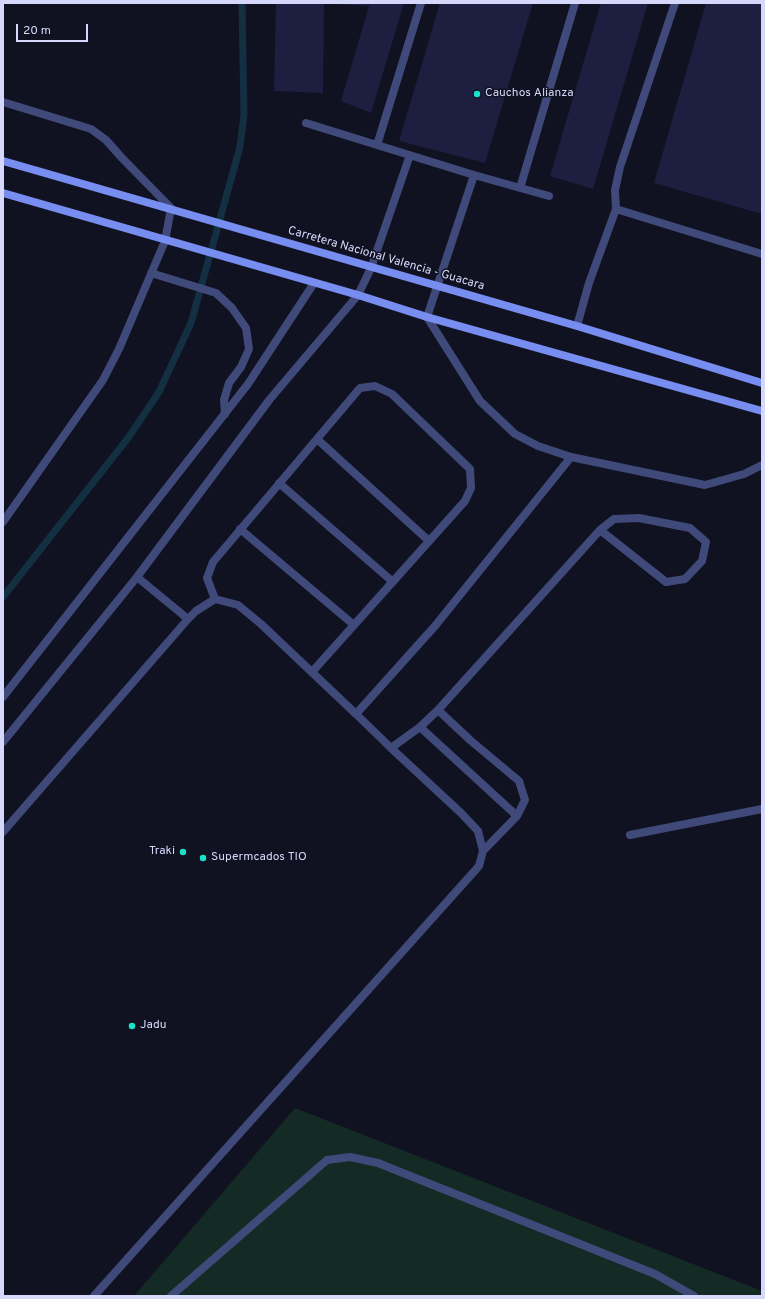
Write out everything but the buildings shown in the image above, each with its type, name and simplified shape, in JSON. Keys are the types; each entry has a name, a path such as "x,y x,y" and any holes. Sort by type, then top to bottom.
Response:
{"main road":[{"name":"Carretera Nacional Valencia - Guacara","path":"3,161 171,208 371,268 577,326 762,383"},
{"path":"3,193 427,317 762,411"}],"street":[{"path":"377,145 421,3"},
{"path":"520,188 575,3"},
{"path":"577,326 589,283 616,209 615,190 620,167 675,3"},
{"path":"3,102 91,129 106,140 171,208 165,241 119,350 103,380 3,522"},
{"path":"306,123 474,175 549,196"},
{"path":"3,742 137,577 270,399 358,296 371,268 410,155"},
{"path":"474,175 427,317 480,401 515,434 538,446 571,457 705,485 744,474 762,465"},
{"path":"616,209 762,254"},
{"path":"151,273 216,293 232,308 246,328 250,348 241,367 229,383 224,400 225,414"},
{"path":"3,697 248,384 314,283"},
{"path":"215,599 208,578 213,562 360,388 375,386 392,394 470,469 471,488 465,501 312,672"},
{"path":"317,439 429,541"},
{"path":"356,714 435,626 571,457"},
{"path":"279,483 393,582"},
{"path":"391,748 420,727 438,710 600,530 614,519 639,518 690,528 706,542 702,561 685,579 666,582 600,530"},
{"path":"240,529 354,625"},
{"path":"137,577 188,620"},
{"path":"3,832 196,611 215,599 238,605 261,624 461,813 478,831 483,851 479,866 468,879 94,1296"},
{"path":"438,710 470,740 519,781 525,800 517,816 483,851"},
{"path":"420,727 517,816"},
{"path":"630,835 762,809"},
{"path":"171,1296 327,1160 350,1157 378,1163 655,1274 694,1296"}],"green space":[{"path":"295,1108 762,1291 762,1296 134,1296"}],"waterway":[{"path":"3,597 128,438 159,392 191,323 240,147 244,115 242,3"}],"place":[{"name":"Cauchos Alianza","path":"477,94"},
{"name":"Traki","path":"183,852"},
{"name":"Supermcados TIO","path":"203,858"},
{"name":"Jadu","path":"132,1026"}]}
